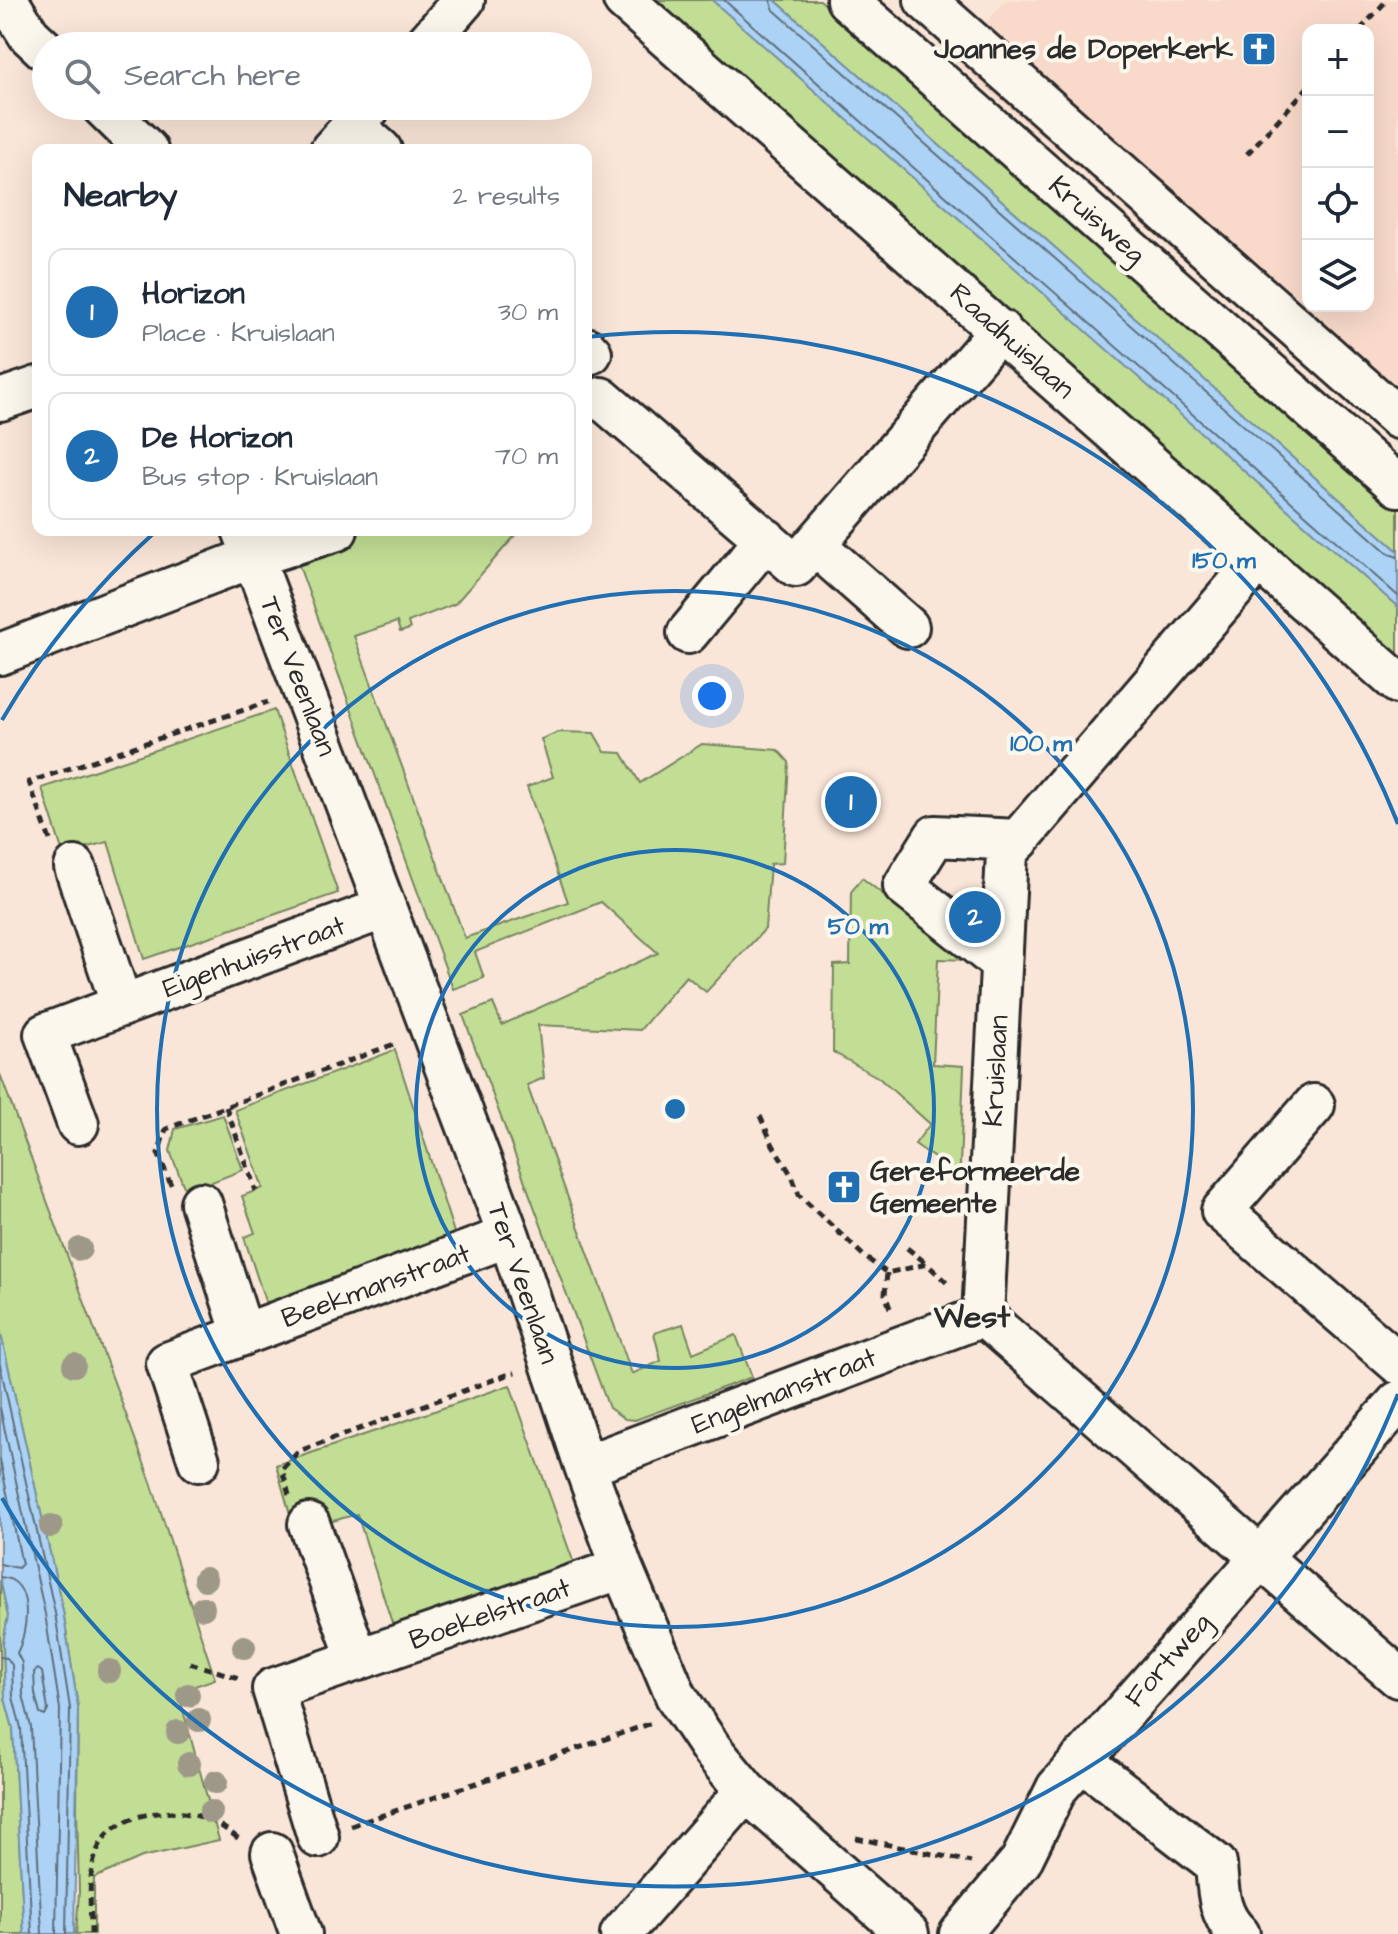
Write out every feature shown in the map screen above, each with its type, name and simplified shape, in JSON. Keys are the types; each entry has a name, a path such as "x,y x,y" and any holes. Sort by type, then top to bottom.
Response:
{"street":[{"path":"7,0 32,38"},
{"path":"436,32 464,0"},
{"name":"Raadhuislaan","path":"624,0 1398,683"},
{"name":"Kruisweg","path":"847,0 1398,486"},
{"name":"Kruisweg","path":"925,0 1398,418"},
{"path":"116,120 141,144"},
{"path":"601,398 796,566 1000,330"},
{"path":"0,400 32,389"},
{"path":"1347,441 1398,442"},
{"path":"0,654 248,544 299,536"},
{"path":"688,633 766,539"},
{"name":"Ter Veenlaan","path":"248,544 509,1236 622,1568 676,1696 712,1750 746,1791 908,1934"},
{"path":"815,545 908,627"},
{"name":"Kruislaan","path":"983,1316 1007,853 1258,561"},
{"path":"1001,963 904,886 935,836 1019,840"},
{"path":"75,867 122,1006"},
{"name":"Eigenhuisstraat","path":"78,1124 45,1034 385,908"},
{"path":"1314,1105 1222,1211 1398,1363"},
{"path":"201,1203 243,1335"},
{"name":"Beekmanstraat","path":"199,1461 167,1363 509,1236"},
{"path":"983,1316 1398,1677"},
{"name":"Engelmanstraat","path":"585,1466 983,1316"},
{"name":"Fortweg","path":"960,1934 1021,1861 1057,1788 1398,1402"},
{"path":"309,1524 358,1660"},
{"name":"Boekelstraat","path":"273,1689 622,1568"},
{"path":"273,1689 318,1837"},
{"path":"1081,1760 1216,1864 1219,1903 1232,1928 1239,1934"},
{"path":"621,1934 746,1791"},
{"path":"272,1853 301,1934"}],"path":[{"path":"1365,24 1387,0"},
{"path":"1247,154 1302,94"},
{"path":"75,867 58,863 29,782 303,690"},
{"path":"201,1203 177,1201 158,1153 166,1129 432,1030"},
{"path":"226,1107 256,1191"},
{"path":"760,1116 799,1195 865,1257 887,1273 927,1264"},
{"path":"907,1248 983,1316"},
{"path":"309,1524 298,1518 282,1469 299,1451 550,1359"},
{"path":"190,1663 273,1689"},
{"path":"843,1835 1013,1871"}],"shaded area":[{"path":"1006,0 1398,0 1398,447 952,59"}],"green space":[{"path":"643,0 712,0 1398,607 1398,662"},
{"path":"775,0 820,0 1398,506 1398,551"},
{"path":"288,536 515,536 455,604 408,622 410,629 400,632 397,622 354,636 465,938 568,902 527,787 553,777 541,739 559,732 594,733 605,752 622,753 640,783 702,744 778,750 789,762 783,863 770,864 765,929 706,992 686,976 640,1030 538,1025 544,1078 527,1085 632,1374 661,1361 654,1333 683,1324 693,1353 736,1335 752,1377 635,1420 625,1419 609,1408 463,1015 493,1003 502,1025 658,953 601,902 475,952 484,978 453,989"},
{"path":"274,710 338,893 144,959 108,842 63,853 42,788"},
{"path":"862,878 968,960 938,959 933,1064 964,1066 960,1166 955,1173 915,1144 930,1124 879,1078 833,1052 834,965 850,964 851,892"},
{"path":"395,1050 456,1239 268,1310 244,1237 255,1233 242,1196 263,1188 235,1110"},
{"path":"0,1074 151,1482 215,1679 178,1692 219,1840 142,1857 94,1878 94,1934 76,1934 79,1892 78,1707 63,1611 0,1330"},
{"path":"223,1115 243,1170 186,1192 170,1151 175,1129"},
{"path":"510,1385 576,1569 394,1629 357,1514 295,1532 276,1465"},
{"path":"0,1578 8,1616 3,1643 5,1698 13,1728 24,1934 0,1934"}],"water":[{"path":"712,0 775,0 1398,551 1398,607"},
{"path":"0,1330 63,1611 78,1707 74,1934 24,1934 13,1728 5,1698 3,1643 8,1616 0,1578"}],"place":[{"name":"Joannes de Doperkerk","path":"1259,49"},
{"name":"Horizon","path":"851,802"},
{"name":"De Horizon","path":"975,917"},
{"name":"Gereformeerde Gemeente","path":"844,1187"}],"district":[{"name":"West","path":"972,1317"}]}
